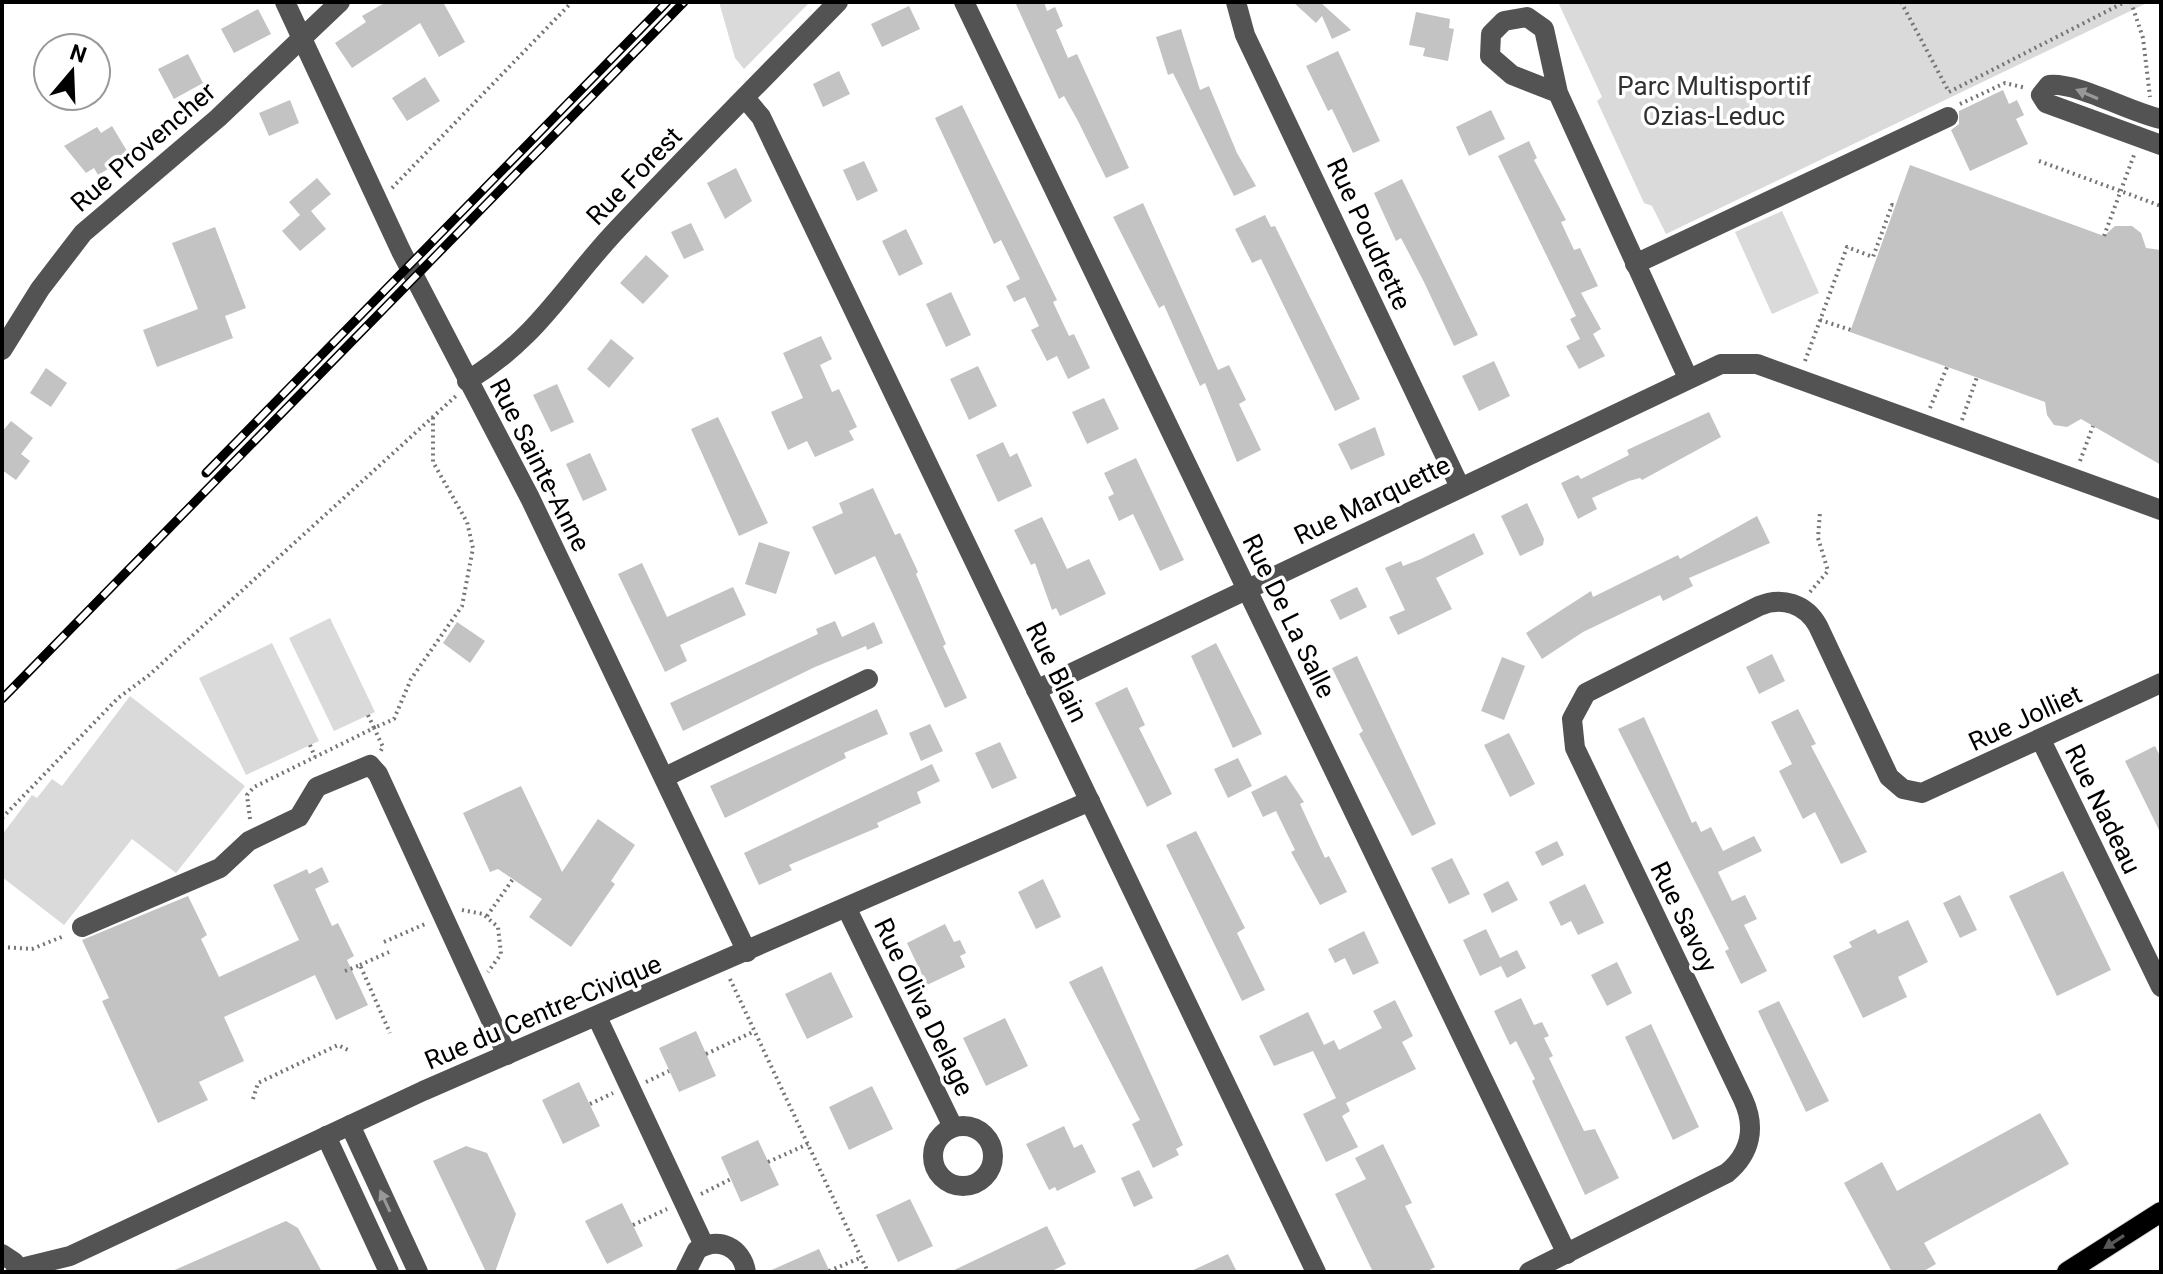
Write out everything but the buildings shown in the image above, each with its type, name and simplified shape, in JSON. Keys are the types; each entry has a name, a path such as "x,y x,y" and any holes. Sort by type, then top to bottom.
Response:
{"main road":[{"path":"2067,1272 2161,1212"}],"street":[{"name":"Rue Sainte-Anne","path":"285,2 378,200 461,389 530,498 747,952"},
{"name":"Rue Provencher","path":"2,350 48,276 83,233 218,118 340,2"},
{"name":"Rue Forest","path":"461,389 532,333 583,267 838,2"},
{"name":"Rue De La Salle","path":"964,2 1567,1254"},
{"name":"Rue Poudrette","path":"1236,2 1245,35 1460,487"},
{"path":"2154,117 2067,86 2049,85 2041,95 2046,103 2161,145"},
{"path":"1558,93 1688,378"},
{"name":"Rue Blain","path":"745,98 761,117 1316,1272"},
{"path":"1635,264 1949,113"},
{"name":"Rue Marquette","path":"1036,690 1721,364 1757,364 2161,510"},
{"name":"Rue Savoy","path":"1529,1272 1727,1173 1747,1149 1751,1126 1743,1099 1575,748 1571,726 1574,711 1591,688 1759,606 1779,602 1799,607"},
{"name":"Rue Jolliet","path":"1799,607 1818,626 1889,777 1909,792 1937,789 2161,683"},
{"path":"665,777 868,679"},
{"name":"Rue Nadeau","path":"2041,740 2161,987"},
{"path":"82,927 220,868 249,841 299,817 317,787 370,765 378,774 507,1055"},
{"name":"Rue du Centre-Civique","path":"2,1254 18,1271 70,1256 350,1125 1090,801"},
{"name":"Rue Oliva Delage","path":"847,909 953,1127"},
{"path":"597,1017 704,1245"},
{"path":"350,1125 418,1272"},
{"path":"326,1136 389,1272"},
{"path":"686,1272 690,1258 704,1245 725,1245 733,1249 746,1272"}],"path":[{"path":"378,200 572,2"},
{"path":"1901,2 1949,92 2128,2 2146,54 2154,117"},
{"path":"1949,113 2005,83"},
{"path":"2039,161 2161,206"},
{"path":"2104,236 2121,191"},
{"path":"1804,363 1847,247 1875,257 1892,205 1895,206"},
{"path":"1820,320 1851,330"},
{"path":"1930,409 1947,367"},
{"path":"1962,420 1977,377"},
{"path":"2,818 118,698 148,676 461,389"},
{"path":"250,819 247,795 254,787 394,719 411,679 460,611 466,593 472,537 433,462 433,417"},
{"path":"2080,463 2093,426"},
{"path":"1799,607 1828,571 1818,538 1820,512"},
{"path":"368,715 383,747"},
{"path":"310,745 315,757"},
{"path":"241,791 247,795"},
{"path":"487,916 513,879"},
{"path":"456,911 471,910 487,916 498,927 502,944 499,958 486,978"},
{"path":"384,942 431,922"},
{"path":"2,947 32,949 82,927"},
{"path":"345,971 389,952"},
{"path":"360,965 390,1033"},
{"path":"729,977 868,1272"},
{"path":"706,1054 755,1031"},
{"path":"253,1099 258,1083 338,1045 350,1051"},
{"path":"644,1083 669,1071"},
{"path":"590,1104 614,1093"},
{"path":"768,1162 808,1144"},
{"path":"697,1196 731,1179"},
{"path":"633,1225 668,1209"},
{"path":"829,1271 861,1257"}],"green space":[{"path":"719,2 810,2 744,69 735,58"},
{"name":"Parc Multisportif Ozias-Leduc","path":"1558,2 2149,2 1666,234 1652,206 1644,203 1597,101 1602,97"},
{"path":"1782,211 1819,293 1772,314 1735,232"},
{"path":"330,618 375,712 334,731 289,638"},
{"path":"272,643 319,741 246,775 199,678"},
{"path":"130,696 245,786 176,873 132,839 64,925 2,877 2,835 32,795 37,798 52,779 62,786"}],"railway":[{"path":"206,473 667,2"},
{"path":"2,699 684,2"}]}
